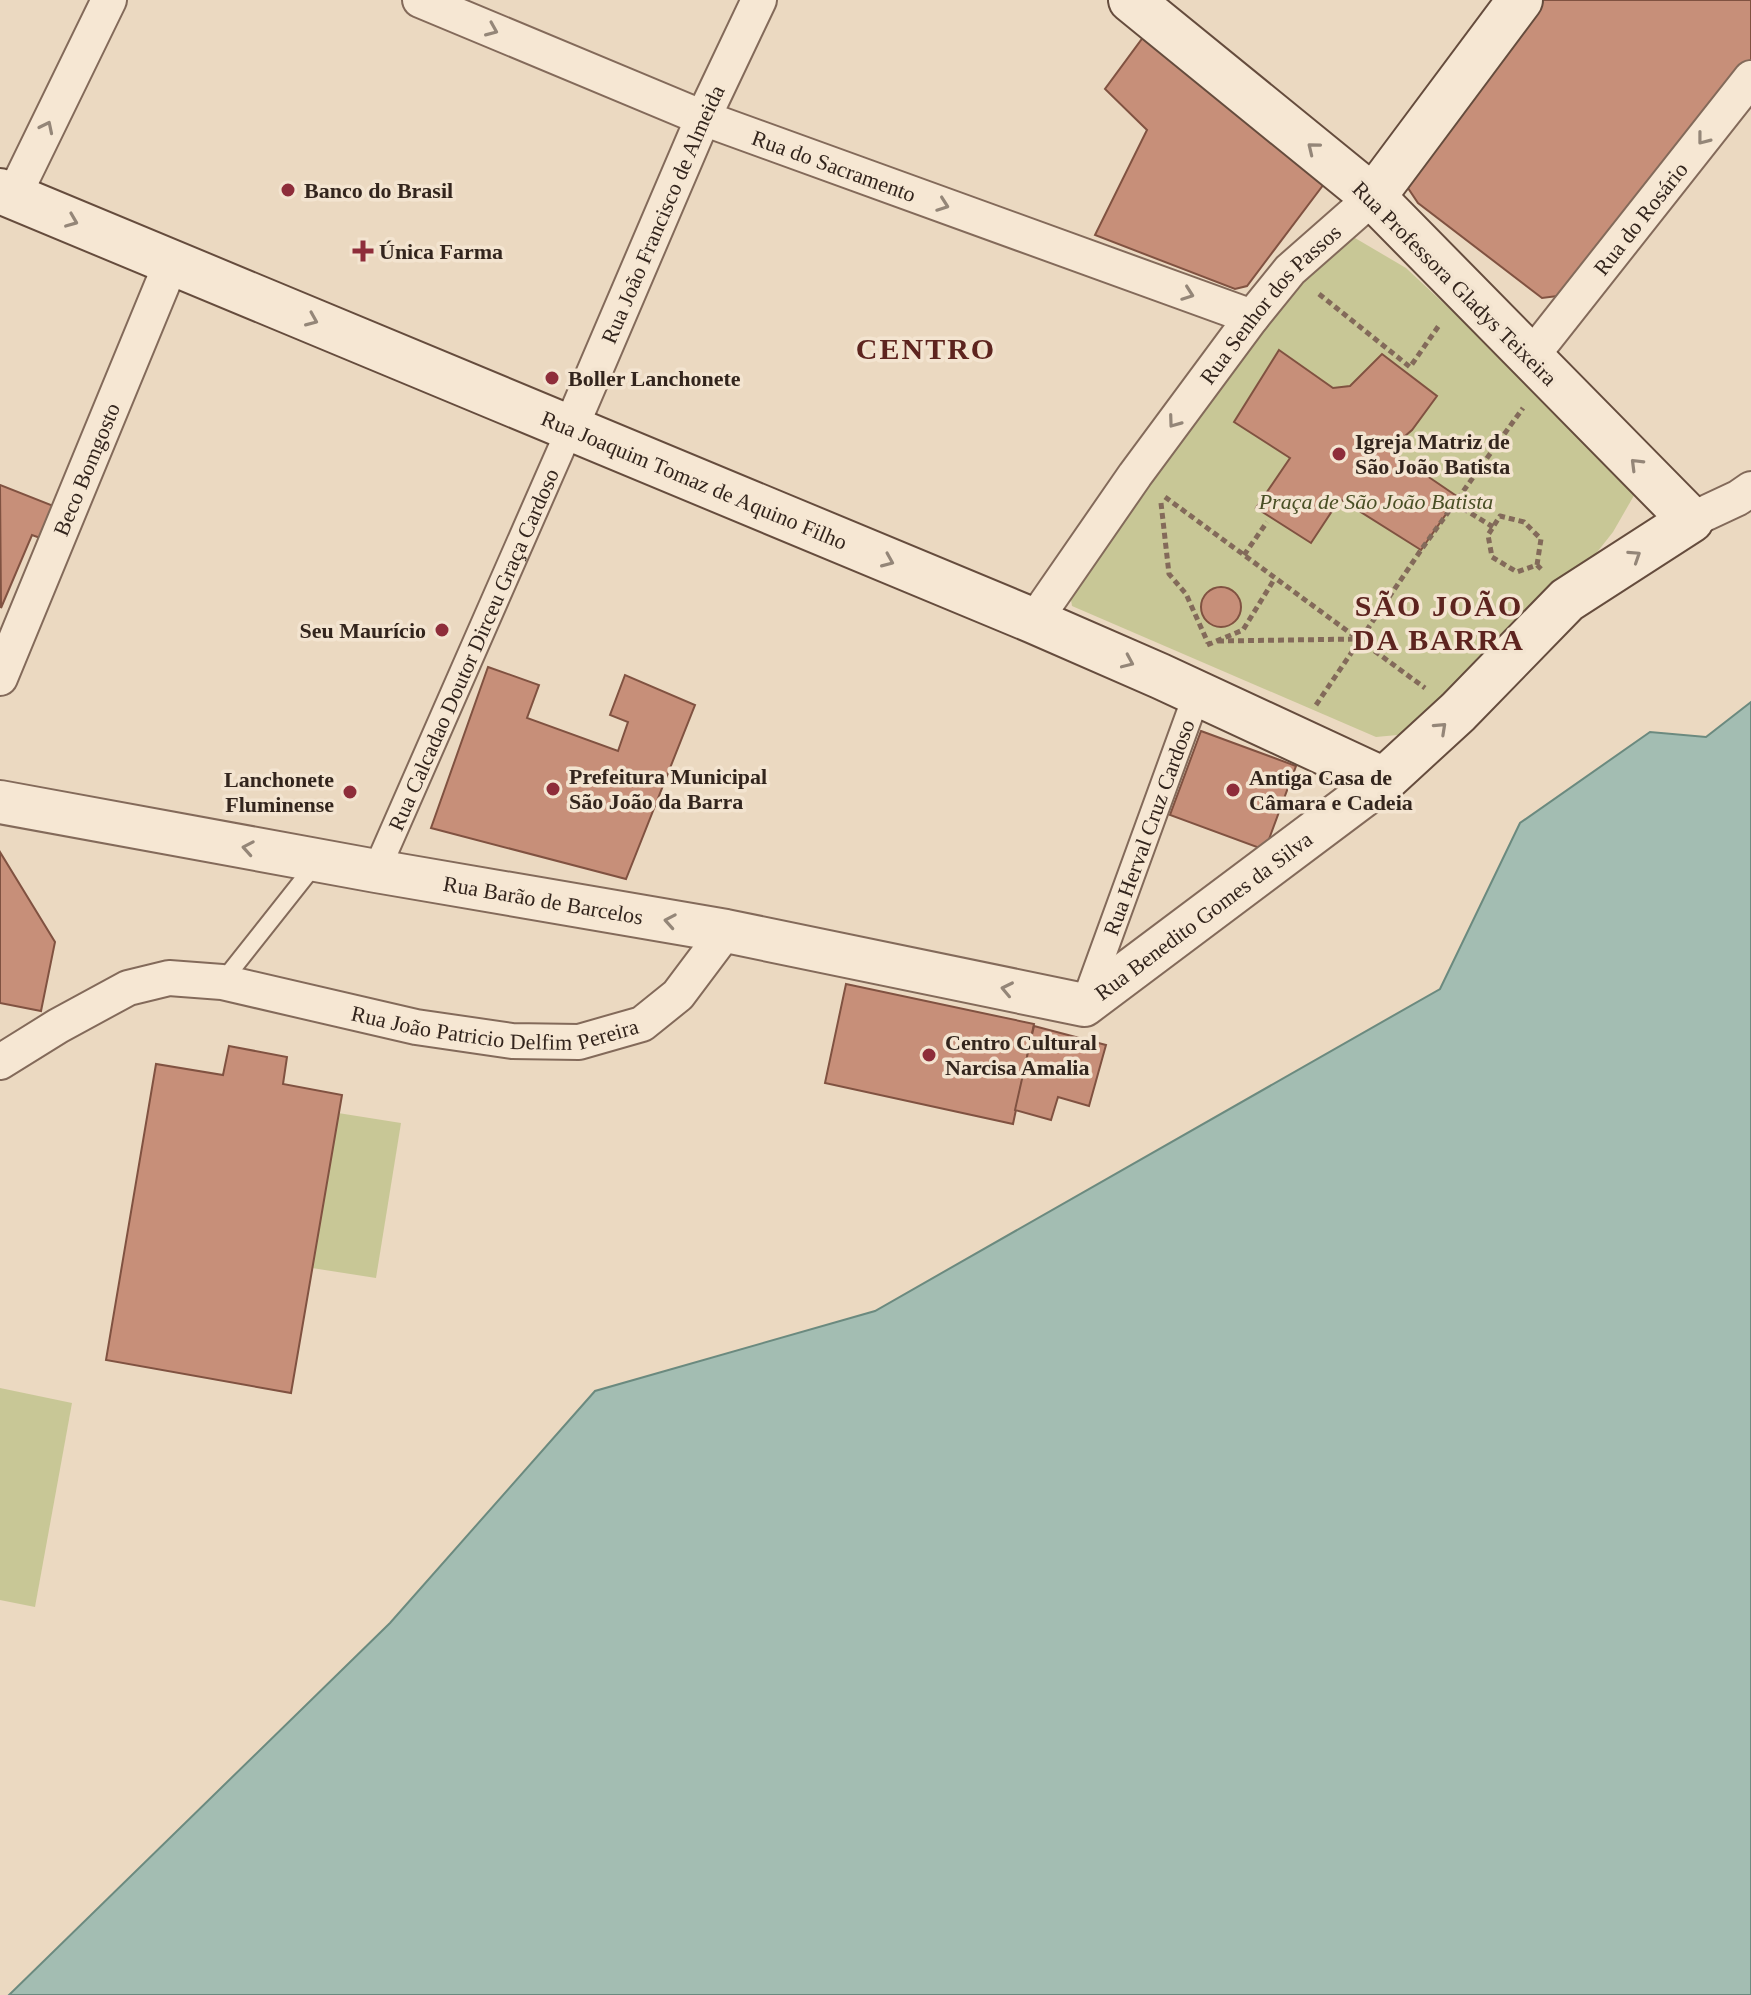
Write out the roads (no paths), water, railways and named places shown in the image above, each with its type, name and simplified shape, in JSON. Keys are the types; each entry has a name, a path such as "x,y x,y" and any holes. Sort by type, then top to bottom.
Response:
{"main road":[{"name":"Rua Professora Gladys Teixeira","path":"1131,0 1373,197 1691,520"},
{"name":"Rua Senhor dos Passos","path":"1373,197 1520,0"},
{"name":"Rua Joaquim Tomaz de Aquino Filho","path":"7,194 1034,621 1384,780"},
{"name":"Rua Benedito Gomes da Silva","path":"1384,780 1458,712 1573,596 1691,520"}],"street":[{"path":"7,194 109,0"},
{"name":"Rua do Sacramento","path":"420,0 703,118 1252,317"},
{"name":"Rua João Francisco de Almeida","path":"570,429 703,118 759,0"},
{"name":"Rua do Rosário","path":"1538,366 1751,78"},
{"name":"Rua Senhor dos Passos","path":"1034,621 1135,475 1252,317 1290,270 1373,197"},
{"name":"Beco Bomgosto","path":"0,678 172,261"},
{"name":"Rua Calcadao Doutor Dirceu Graça Cardoso","path":"376,871 570,429"},
{"path":"1691,520 1751,489"},
{"name":"Rua Herval Cruz Cardoso","path":"1084,1005 1189,690"},
{"name":"Rua Benedito Gomes da Silva","path":"1084,1005 1384,780"},
{"name":"Rua Barão de Barcelos","path":"0,802 726,931 1084,1005"},
{"name":"Rua João Patricio Delfim Pereira","path":"0,1062 128,988 169,978 222,982 416,1027 512,1041 579,1042 642,1024 678,995 726,931"}],"lane":[{"path":"222,982 318,860"}],"place":[{"name":"Banco do Brasil","path":"288,190"},
{"name":"Única Farma","path":"363,251"},
{"name":"Boller Lanchonete","path":"552,378"},
{"name":"Igreja Matriz de São João Batista","path":"1339,454"},
{"name":"Seu Maurício","path":"442,630"},
{"name":"Prefeitura Municipal São João da Barra","path":"553,789"},
{"name":"Antiga Casa de Câmara e Cadeia","path":"1233,790"},
{"name":"Lanchonete Fluminense","path":"350,792"},
{"name":"Centro Cultural Narcisa Amalia","path":"929,1055"}],"district":[{"name":"CENTRO","path":"926,349"},
{"name":"SÃO JOÃO DA BARRA","path":"1439,623"}],"park label":[{"name":"Praça de São João Batista","path":"1376,501"}]}
